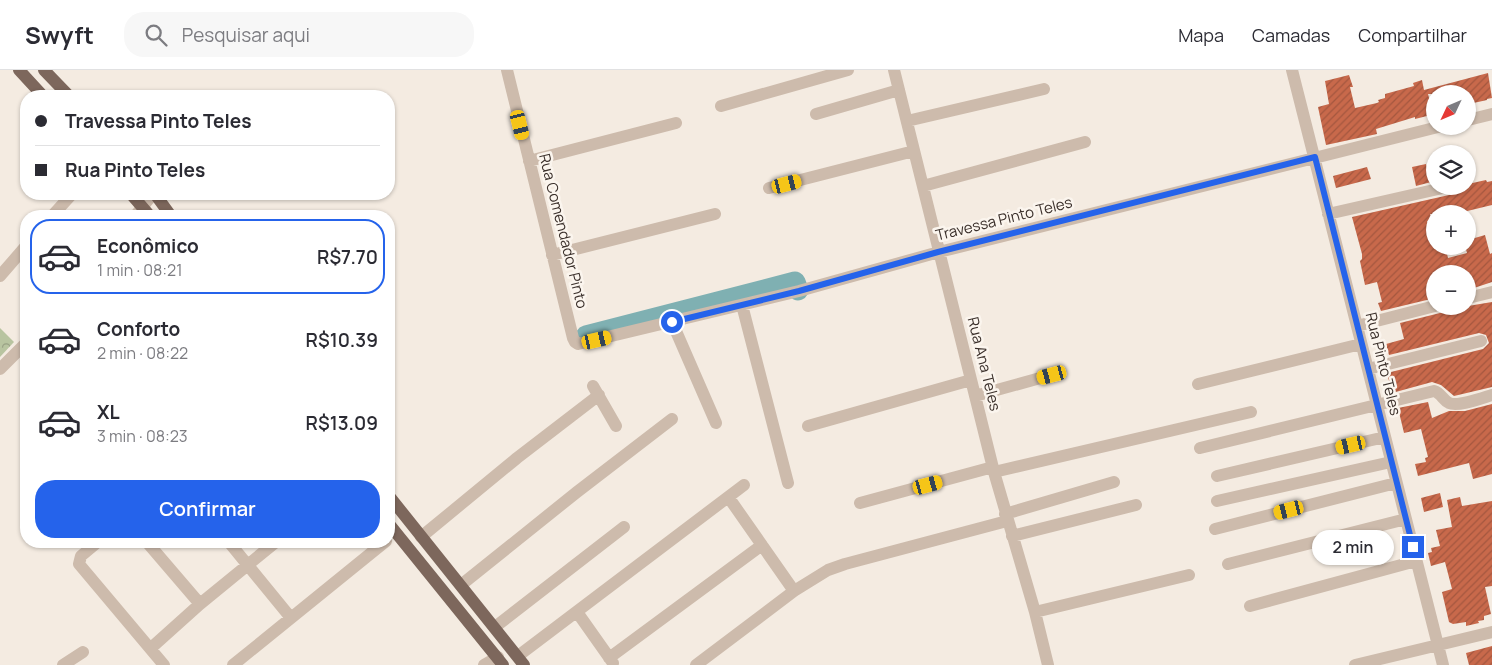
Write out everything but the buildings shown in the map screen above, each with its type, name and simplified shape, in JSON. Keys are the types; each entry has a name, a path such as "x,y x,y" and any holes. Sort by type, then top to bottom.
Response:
{"main road":[{"path":"18,70 37,90"},
{"path":"44,70 63,90"},
{"path":"159,200 166,210"},
{"path":"395,504 521,661"},
{"path":"395,541 501,661"}],"street":[{"name":"Rua Comendador Pinto","path":"507,70 575,342"},
{"path":"721,106 848,70"},
{"name":"Rua Ana Teles","path":"894,70 1006,518 1035,612 1048,665"},
{"name":"Rua Pinto Teles","path":"1292,70 1442,665"},
{"path":"906,121 1044,89"},
{"path":"816,114 899,90"},
{"path":"1476,118 1492,114"},
{"path":"529,161 676,123"},
{"name":"Travessa Pinto Teles","path":"575,342 578,344 799,291 938,252 1426,130"},
{"path":"923,186 1085,142"},
{"path":"769,188 914,151"},
{"path":"1328,214 1426,192"},
{"path":"57,210 67,200"},
{"path":"552,255 715,214"},
{"path":"0,276 20,253"},
{"path":"1476,296 1492,292"},
{"path":"742,305 788,483"},
{"path":"1357,326 1426,308"},
{"path":"672,322 716,423"},
{"path":"1368,369 1481,341"},
{"path":"1198,384 1361,344"},
{"path":"0,369 20,349"},
{"path":"975,396 1052,375"},
{"path":"808,426 971,380"},
{"path":"421,538 518,458 596,390 616,426"},
{"path":"1200,448 1434,390 1441,394 1447,402 1455,405 1492,395"},
{"path":"860,503 994,470 1251,412"},
{"path":"461,585 672,419"},
{"path":"1217,476 1385,437"},
{"path":"1217,501 1391,462"},
{"path":"696,665 794,591 828,570 1006,518 1114,482"},
{"path":"1215,529 1396,482"},
{"path":"521,661 577,612 744,485"},
{"path":"729,498 794,591"},
{"path":"1012,536 1136,505"},
{"path":"1228,564 1406,518"},
{"path":"495,628 624,527"},
{"path":"577,612 611,662 762,545"},
{"path":"91,548 79,559 80,564 164,665"},
{"path":"152,548 200,604"},
{"path":"234,548 291,618"},
{"path":"150,648 268,548"},
{"path":"233,665 374,548"},
{"path":"1250,606 1416,561"},
{"path":"1035,612 1189,575"},
{"path":"1355,665 1492,632"},
{"path":"63,665 84,652"},
{"path":"484,665 501,661"}],"green space":[{"path":"0,328 14,342 0,357"}],"waterway":[{"path":"586,336 795,282 798,290"}],"route":[{"path":"672,322 799,291 938,252 1315,157 1413,547"}]}
